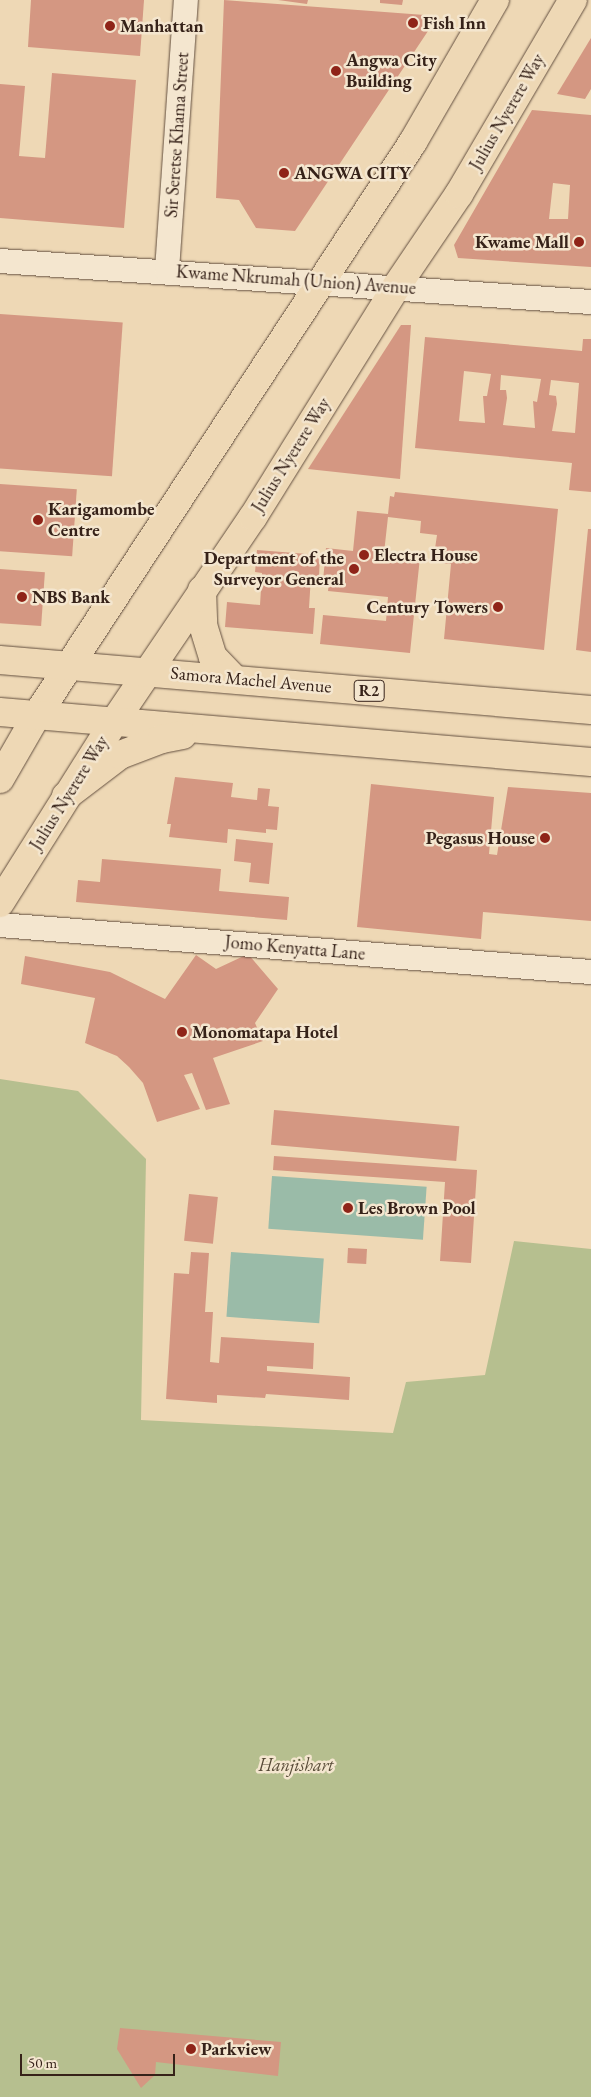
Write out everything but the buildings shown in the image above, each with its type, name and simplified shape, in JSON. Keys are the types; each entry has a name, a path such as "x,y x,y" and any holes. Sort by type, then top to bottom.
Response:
{"main road":[{"path":"0,779 37,715 319,283 414,142 495,0"},
{"name":"Julius Nyerere Way","path":"0,903 66,796 147,671 253,517 396,287 459,194 573,0"},
{"path":"202,590 203,624 213,657 233,678"},
{"name":"Samora Machel Avenue","path":"0,660 233,678 591,710"},
{"path":"0,712 591,762"},
{"path":"66,796 120,755 162,739 214,730"}],"street":[{"name":"Sir Seretse Khama Street","path":"167,270 186,0"},
{"name":"Kwame Nkrumah (Union) Avenue","path":"0,261 167,270 319,283 591,302"},
{"name":"Jomo Kenyatta Lane","path":"0,925 591,972"}],"green space":[{"name":"Hanjishart","path":"0,1079 78,1091 146,1159 141,1420 393,1433 406,1382 485,1375 514,1241 591,1249 591,2097 0,2097"}],"shaded area":[{"name":"Les Brown Pool","path":"272,1176 427,1187 423,1240 268,1229"},
{"path":"231,1252 324,1258 319,1323 226,1317"}],"place":[{"name":"Fish Inn","path":"413,23"},
{"name":"Manhattan","path":"110,26"},
{"name":"Angwa City Building","path":"336,71"},
{"name":"ANGWA CITY","path":"284,173"},
{"name":"Kwame Mall","path":"579,242"},
{"name":"Karigamombe Centre","path":"38,520"},
{"name":"Electra House","path":"364,555"},
{"name":"Department of the Surveyor General","path":"354,569"},
{"name":"NBS Bank","path":"22,597"},
{"name":"Century Towers","path":"498,607"},
{"name":"Pegasus House","path":"545,838"},
{"name":"Monomatapa Hotel","path":"182,1032"},
{"name":"Les Brown Pool","path":"348,1208"},
{"name":"Parkview","path":"191,2049"}]}
